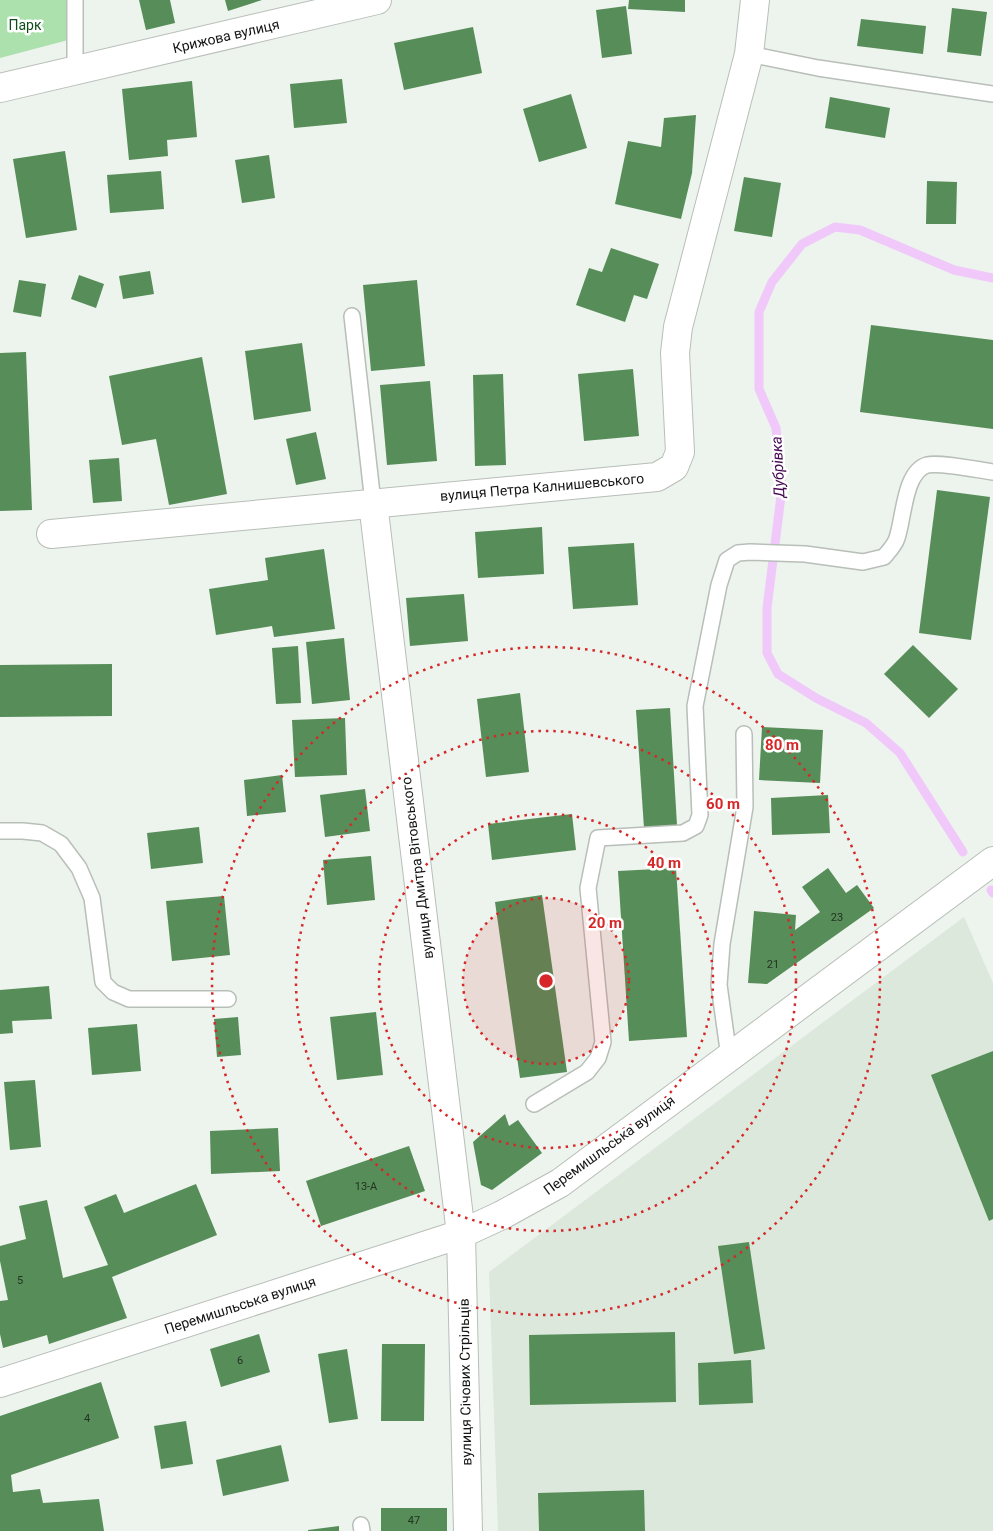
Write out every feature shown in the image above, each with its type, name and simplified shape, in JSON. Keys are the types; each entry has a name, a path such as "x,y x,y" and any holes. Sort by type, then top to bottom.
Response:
{"street":[{"name":"Крижова вулиця","path":"0,88 377,0"},
{"name":"вулиця Петра Калнишевського","path":"51,534 374,502 657,477 674,468 680,452 675,353 678,327 749,54 755,0"},
{"name":"вулиця Дмитра Вітовського","path":"374,502 461,1234"},
{"name":"Перемишльська вулиця","path":"0,1383 461,1234 502,1215 560,1183 993,861"},
{"name":"вулиця Січових Стрільців","path":"461,1234 468,1531"}],"lane":[{"path":"75,0 75,72"},
{"path":"749,54 818,68 993,94"},
{"path":"352,316 374,502"},
{"path":"534,1104 588,1072 598,1058 603,1042 588,888 598,838 683,833 696,826 700,815 695,706 719,585 727,560 738,553 750,552 805,554 863,562 884,557 896,540 909,486 916,473 927,465 993,472"},
{"path":"729,1057 719,985 722,944 745,807 744,734"},
{"path":"0,831 42,833 61,844 79,868 92,898 104,982 113,992 128,999 228,999"}],"shaded area":[{"path":"964,917 993,983 993,1531 498,1531 489,1272"}],"green space":[{"name":"Парк","path":"0,0 70,0 72,39 0,58"}],"building":[{"path":"139,0 170,0 175,23 146,30"},
{"path":"225,0 262,0 228,11"},
{"path":"629,0 685,0 685,12 628,9"},
{"path":"626,6 632,54 602,58 596,10"},
{"path":"952,8 987,12 981,56 947,52"},
{"path":"861,19 926,26 923,54 857,46"},
{"path":"473,27 482,73 404,90 394,43"},
{"path":"342,79 347,123 294,128 290,84"},
{"path":"192,81 197,137 167,140 168,156 129,160 122,89"},
{"path":"571,94 587,148 539,162 523,109"},
{"path":"830,97 890,108 885,138 825,128"},
{"path":"696,115 692,173 681,219 615,204 628,141 661,147 664,118"},
{"path":"65,151 77,230 26,238 13,159"},
{"path":"269,155 275,198 242,203 235,160"},
{"path":"161,171 164,209 110,213 107,175"},
{"path":"744,177 781,183 772,237 734,231"},
{"path":"927,181 957,182 956,224 926,224"},
{"path":"611,248 659,264 647,299 634,295 625,322 576,305 589,268 602,272"},
{"path":"150,271 154,294 123,299 119,276"},
{"path":"79,275 104,284 96,308 71,299"},
{"path":"19,280 46,284 41,317 13,312"},
{"path":"417,280 425,366 371,371 363,285"},
{"path":"871,325 993,340 993,429 860,412"},
{"path":"302,343 311,411 254,420 245,351"},
{"path":"26,352 32,510 0,511 0,353"},
{"path":"202,357 227,494 169,505 156,439 122,445 109,376"},
{"path":"633,369 639,436 584,441 578,374"},
{"path":"503,374 506,465 475,466 473,375"},
{"path":"430,381 437,461 387,465 380,385"},
{"path":"316,432 326,479 296,485 286,439"},
{"path":"119,458 122,501 93,503 89,460"},
{"path":"937,490 990,497 971,640 919,633"},
{"path":"542,527 544,574 478,578 475,532"},
{"path":"634,543 638,605 573,609 568,547"},
{"path":"324,549 335,629 274,637 272,626 216,635 209,589 268,580 265,558"},
{"path":"464,594 468,641 410,646 406,598"},
{"path":"344,638 350,700 312,704 306,642"},
{"path":"913,645 958,689 929,718 884,674"},
{"path":"298,646 301,703 276,704 272,648"},
{"path":"112,664 112,716 0,717 0,665"},
{"path":"520,693 529,772 486,777 477,699"},
{"path":"670,708 677,825 644,828 636,710"},
{"path":"345,718 347,775 295,777 292,720"},
{"path":"762,727 823,730 820,783 759,780"},
{"path":"282,775 286,812 247,816 244,780"},
{"path":"365,789 370,831 325,837 320,795"},
{"path":"828,795 830,833 772,835 771,798"},
{"path":"572,814 576,850 492,860 488,824"},
{"path":"199,827 203,863 151,869 147,833"},
{"path":"371,856 375,900 327,905 323,860"},
{"path":"676,868 687,1037 629,1041 618,871"},
{"path":"828,868 846,893 857,885 874,908 767,984 748,983 754,911 796,915 795,930 820,912 802,887"},
{"path":"542,895 567,1072 520,1078 495,902"},
{"path":"224,896 230,955 172,961 166,901"},
{"path":"49,986 52,1019 12,1021 13,1033 0,1034 0,990"},
{"path":"376,1012 383,1075 337,1080 330,1017"},
{"path":"238,1017 241,1055 217,1057 214,1019"},
{"path":"137,1024 141,1071 92,1075 88,1028"},
{"path":"993,1051 993,1219 989,1221 931,1075"},
{"path":"35,1080 41,1147 10,1150 4,1082"},
{"path":"505,1114 509,1126 518,1120 542,1153 492,1190 481,1185 473,1142"},
{"path":"278,1128 280,1171 211,1174 210,1131"},
{"path":"409,1146 425,1191 321,1226 306,1181"},
{"path":"196,1184 217,1235 112,1277 127,1318 49,1344 47,1335 3,1348 0,1334 0,1301 8,1300 0,1261 0,1246 26,1239 19,1206 47,1200 63,1278 108,1265 84,1207 116,1194 124,1213"},
{"path":"749,1242 765,1349 734,1354 718,1246"},
{"path":"675,1332 676,1402 530,1405 529,1335"},
{"path":"259,1334 270,1372 221,1387 210,1349"},
{"path":"382,1344 425,1344 424,1421 381,1421"},
{"path":"347,1349 358,1419 329,1423 318,1354"},
{"path":"751,1360 753,1403 699,1405 698,1363"},
{"path":"101,1382 119,1438 11,1475 13,1492 40,1489 43,1503 99,1499 104,1531 0,1531 0,1416"},
{"path":"186,1421 193,1464 161,1469 154,1426"},
{"path":"281,1445 289,1481 223,1496 216,1460"},
{"path":"644,1490 645,1531 539,1531 538,1493"},
{"path":"381,1508 447,1508 447,1531 381,1531"},
{"path":"339,1526 339,1531 308,1531 308,1530"}],"waterway":[{"name":"Дубрівка","path":"963,852 900,753 866,723 816,698 778,674 767,653 767,608 782,488 776,428 759,389 759,312 772,282 802,244 835,227 860,230 954,270 993,278"}]}
